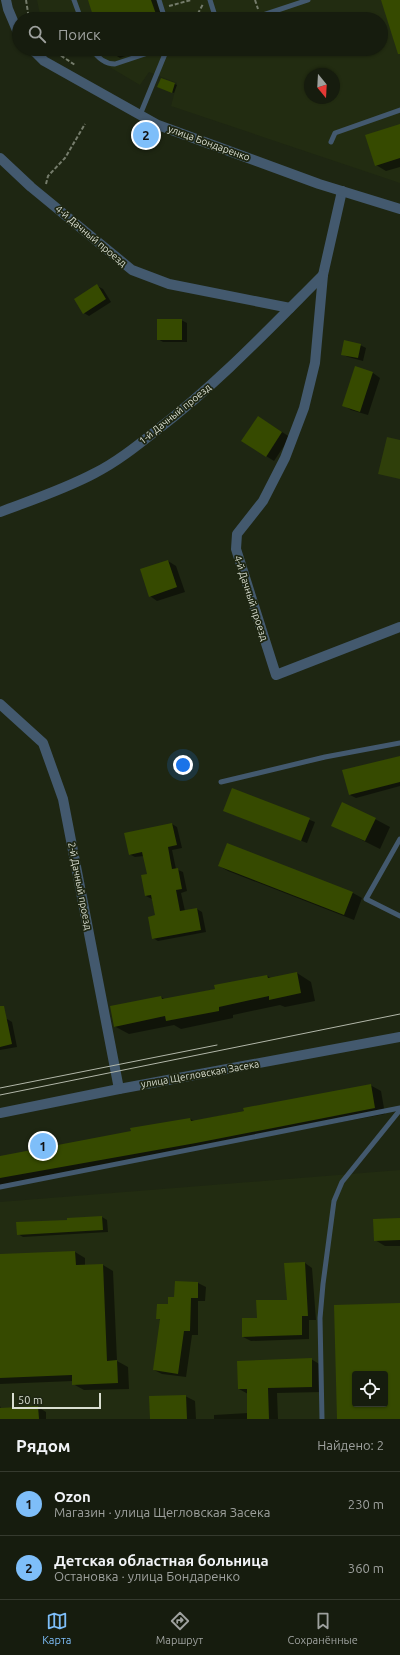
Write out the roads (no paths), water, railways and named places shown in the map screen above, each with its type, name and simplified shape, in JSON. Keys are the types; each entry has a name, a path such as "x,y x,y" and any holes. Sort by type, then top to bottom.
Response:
{"street":[{"path":"6,0 12,18"},
{"name":"улица Бондаренко","path":"39,56 44,61 158,125 312,181 400,209"},
{"name":"4-й Дачный проезд","path":"0,158 132,270 169,284 290,308"},
{"name":"4-й Дачный проезд","path":"342,191 323,275 315,363 304,408 285,458 263,501 237,534 236,549 276,675 400,627"},
{"name":"1-й Дачный проезд","path":"0,512 68,486 97,473 133,449 184,409 222,375 323,275"},
{"name":"2-й Дачный проезд","path":"0,704 43,743 62,799 119,1089"},
{"name":"улица Щегловская Засека","path":"0,1113 119,1089 400,1037"}],"lane":[{"path":"74,0 78,12"},
{"path":"159,0 163,12"},
{"path":"210,0 214,12"},
{"path":"272,12 308,0"},
{"path":"98,56 108,64 114,64 139,56"},
{"path":"140,115 164,56"},
{"path":"331,142 335,133 400,110"},
{"path":"221,782 325,757 400,743"},
{"path":"400,839 366,899 400,916"},
{"path":"0,1187 400,1109"},
{"path":"322,1419 320,1318 334,1201 342,1182 400,1109"}],"tram line":[{"path":"0,1095 400,1014"},
{"path":"0,1088 217,1045"}],"place":[{"name":"Детская областная больница","path":"146,135"},
{"name":"Ozon","path":"43,1146"}]}
